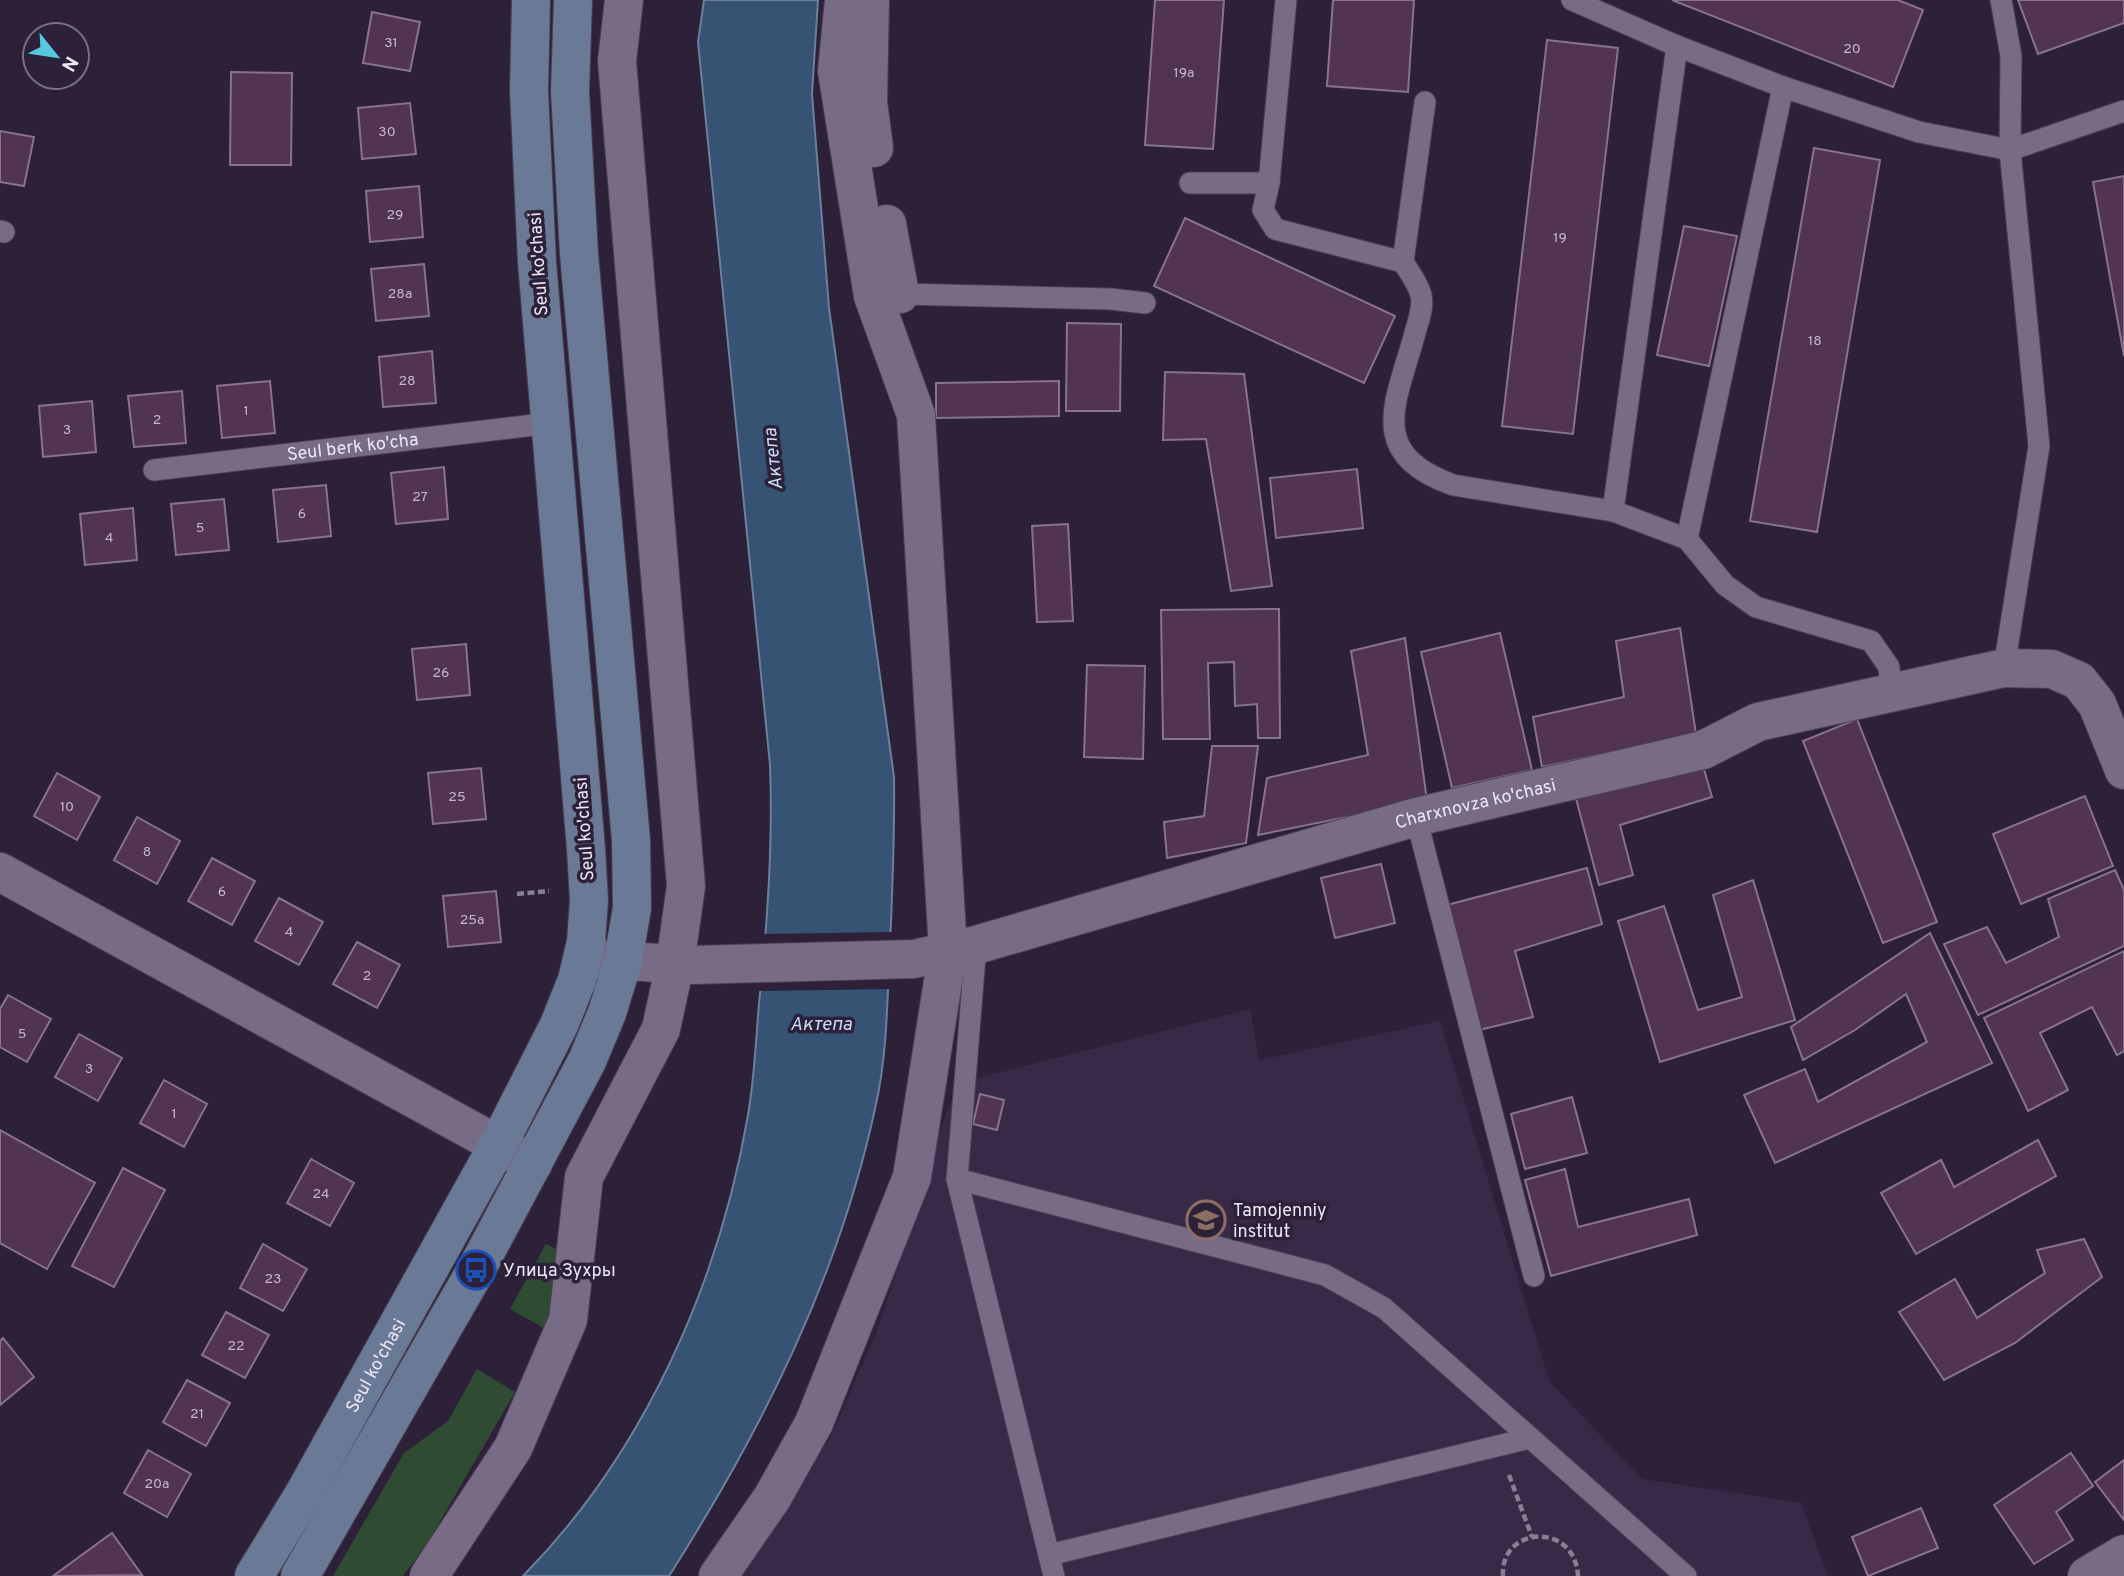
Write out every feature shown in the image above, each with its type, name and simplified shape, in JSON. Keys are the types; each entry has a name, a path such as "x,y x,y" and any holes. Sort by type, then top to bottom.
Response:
{"main road":[{"name":"Seul ko'chasi","path":"254,1576 303,1494 498,1145 559,1026 583,958 589,888 536,249 529,92 531,0"},
{"path":"300,1576 533,1164 597,1037 623,961 632,908 632,863 579,254 570,91 573,0"}],"street":[{"path":"429,1576 513,1448 568,1320 584,1177 661,1029 684,964 686,886 617,61 624,0"},
{"path":"718,1576 772,1498 814,1423 912,1177 946,951 916,415 873,296 837,71 844,0"},
{"path":"870,0 868,102 876,165 901,294"},
{"name":"Charxnovza ko'chasi","path":"583,958 684,964 946,951 1416,817 1703,750 1758,722 2004,668 2052,669 2078,681 2097,705 2124,770"},
{"path":"0,872 533,1164"},
{"path":"2087,1576 2124,1554"}],"lane":[{"path":"1286,0 1269,183 1264,210 1276,229 1403,262"},
{"path":"1572,0 1677,46 1783,87 1919,132 2010,149 2124,111"},
{"path":"2000,0 2011,56 2010,149 2039,446 2004,668"},
{"path":"1613,511 1677,46"},
{"path":"1688,539 1783,87"},
{"path":"1425,102 1403,262 1421,293 1422,305 1394,412 1394,435 1405,458 1432,476 1453,485 1613,511 1688,539 1717,577 1756,607 1871,641 1889,667 1891,691"},
{"path":"1190,183 1269,183"},
{"path":"901,294 1111,299 1145,303"},
{"name":"Seul berk ko'cha","path":"153,470 551,423"},
{"path":"1416,817 1534,1276"},
{"path":"946,951 957,1178 1051,1566 1530,1438"},
{"path":"957,1178 1325,1275 1384,1308 1686,1576"}],"path":[{"path":"517,894 553,890"},
{"path":"1499,1445 1532,1537"},
{"path":"1503,1576 1508,1554 1518,1543 1532,1537 1546,1536 1560,1541 1571,1552 1578,1576"}],"shaded area":[{"name":"Tamojenniy institut","path":"1250,1009 1259,1060 1440,1021 1549,1381 1642,1479 1801,1503 1828,1576 741,1576 830,1438 878,1329 947,1110 956,1095 970,1080"}],"green space":[{"path":"546,1244 562,1252 547,1330 510,1309"},
{"path":"477,1369 515,1392 427,1544 403,1576 333,1576 404,1453 448,1421"}],"water":[{"name":"Актепа","path":"704,0 818,0 812,94 829,308 894,777 892,896 884,1053 876,1104 861,1167 819,1290 766,1408 736,1465 669,1576 523,1576 566,1528 605,1476 640,1421 670,1363 696,1303 718,1241 735,1178 752,1085 769,879 770,765 698,42"}],"pier":[{"path":"894,932 891,989 757,991 762,934"}],"building":[{"path":"1155,0 1224,0 1213,149 1145,145"},
{"path":"1333,0 1414,0 1408,92 1327,86"},
{"path":"1672,0 1898,0 1923,10 1893,87"},
{"path":"2018,0 2124,0 2124,23 2038,54"},
{"path":"372,12 420,22 410,71 363,63"},
{"path":"1547,40 1618,48 1573,434 1502,426"},
{"path":"231,72 292,73 291,165 230,165"},
{"path":"410,103 416,154 362,159 358,108"},
{"path":"0,131 34,137 24,186 0,182"},
{"path":"1814,148 1880,160 1817,532 1750,521"},
{"path":"2124,176 2124,356 2093,182"},
{"path":"419,186 423,237 370,242 366,191"},
{"path":"1185,218 1395,316 1364,383 1154,286"},
{"path":"1684,226 1737,236 1709,366 1657,355"},
{"path":"424,264 429,316 376,321 371,269"},
{"path":"1067,323 1121,324 1120,411 1066,411"},
{"path":"432,351 436,403 383,407 379,357"},
{"path":"1165,372 1244,374 1272,586 1231,591 1206,439 1163,440"},
{"path":"270,381 275,433 222,438 217,386"},
{"path":"1059,381 1059,416 936,418 936,383"},
{"path":"182,391 186,443 134,447 128,396"},
{"path":"92,401 96,452 43,457 39,406"},
{"path":"444,467 448,519 396,524 391,473"},
{"path":"1357,469 1363,528 1276,538 1270,478"},
{"path":"326,485 331,536 278,542 273,490"},
{"path":"224,499 229,550 176,555 171,504"},
{"path":"133,508 137,560 85,565 80,514"},
{"path":"1068,524 1073,621 1037,622 1032,526"},
{"path":"1279,609 1280,738 1258,738 1257,704 1235,706 1234,662 1208,663 1210,739 1163,739 1161,610"},
{"path":"1680,628 1696,734 1542,767 1533,717 1624,697 1616,641"},
{"path":"1500,633 1532,770 1452,788 1421,652"},
{"path":"1405,638 1427,801 1258,835 1267,778 1368,755 1351,651"},
{"path":"466,644 470,695 417,700 412,649"},
{"path":"1087,665 1145,666 1143,759 1084,757"},
{"path":"1857,719 1937,922 1883,943 1803,741"},
{"path":"1212,746 1258,746 1246,843 1167,858 1164,822 1204,816"},
{"path":"1701,759 1712,797 1620,825 1633,875 1599,885 1575,795"},
{"path":"481,768 486,819 433,824 428,773"},
{"path":"57,773 100,797 77,840 34,816"},
{"path":"2085,796 2113,866 2021,904 1993,834"},
{"path":"137,817 180,841 157,884 114,860"},
{"path":"212,858 255,881 232,925 188,901"},
{"path":"1381,864 1395,923 1335,938 1321,878"},
{"path":"1587,868 1602,924 1515,951 1533,1017 1479,1030 1447,905"},
{"path":"2115,870 2124,890 2124,946 1978,1015 1944,944 1987,927 2006,963 2059,937 2048,899"},
{"path":"1753,880 1795,1020 1660,1062 1618,921 1664,906 1698,1010 1742,997 1713,895"},
{"path":"496,891 501,942 448,947 443,896"},
{"path":"279,898 323,922 299,965 255,941"},
{"path":"1930,933 1992,1063 1775,1163 1744,1095 1805,1069 1818,1102 1927,1042 1906,994 1855,1030 1803,1060 1791,1027"},
{"path":"357,942 400,965 377,1008 333,984"},
{"path":"2124,951 2124,1051 2117,1055 2092,1007 2040,1033 2068,1090 2028,1111 1984,1018"},
{"path":"8,995 51,1019 27,1062 0,1047 0,1009"},
{"path":"79,1034 122,1058 98,1101 55,1077"},
{"path":"164,1080 207,1104 184,1147 140,1123"},
{"path":"980,1094 1004,1100 997,1130 973,1124"},
{"path":"1572,1097 1587,1153 1525,1169 1511,1114"},
{"path":"0,1130 95,1183 47,1269 0,1243"},
{"path":"2038,1140 2056,1176 1916,1254 1881,1193 1941,1160 1954,1187"},
{"path":"311,1159 354,1183 330,1226 287,1203"},
{"path":"123,1168 165,1190 114,1287 72,1266"},
{"path":"1565,1169 1578,1227 1689,1199 1697,1235 1551,1276 1525,1180"},
{"path":"2084,1239 2102,1277 2015,1343 1944,1380 1899,1312 1955,1279 1977,1318 2045,1273 2037,1250"},
{"path":"263,1244 307,1269 283,1311 240,1288"},
{"path":"226,1312 269,1335 245,1378 202,1355"},
{"path":"3,1338 34,1377 0,1405 0,1341"},
{"path":"187,1380 230,1403 206,1446 163,1422"},
{"path":"148,1450 191,1474 167,1517 124,1493"},
{"path":"2071,1453 2093,1486 2056,1512 2073,1540 2034,1564 1994,1505"},
{"path":"2124,1460 2124,1520 2095,1482"},
{"path":"1921,1508 1938,1548 1868,1576 1852,1537"},
{"path":"112,1533 142,1575 53,1576"}],"place":[{"name":"Tamojenniy institut","path":"1206,1220"},
{"name":"Улица Зухры","path":"476,1270"}]}
